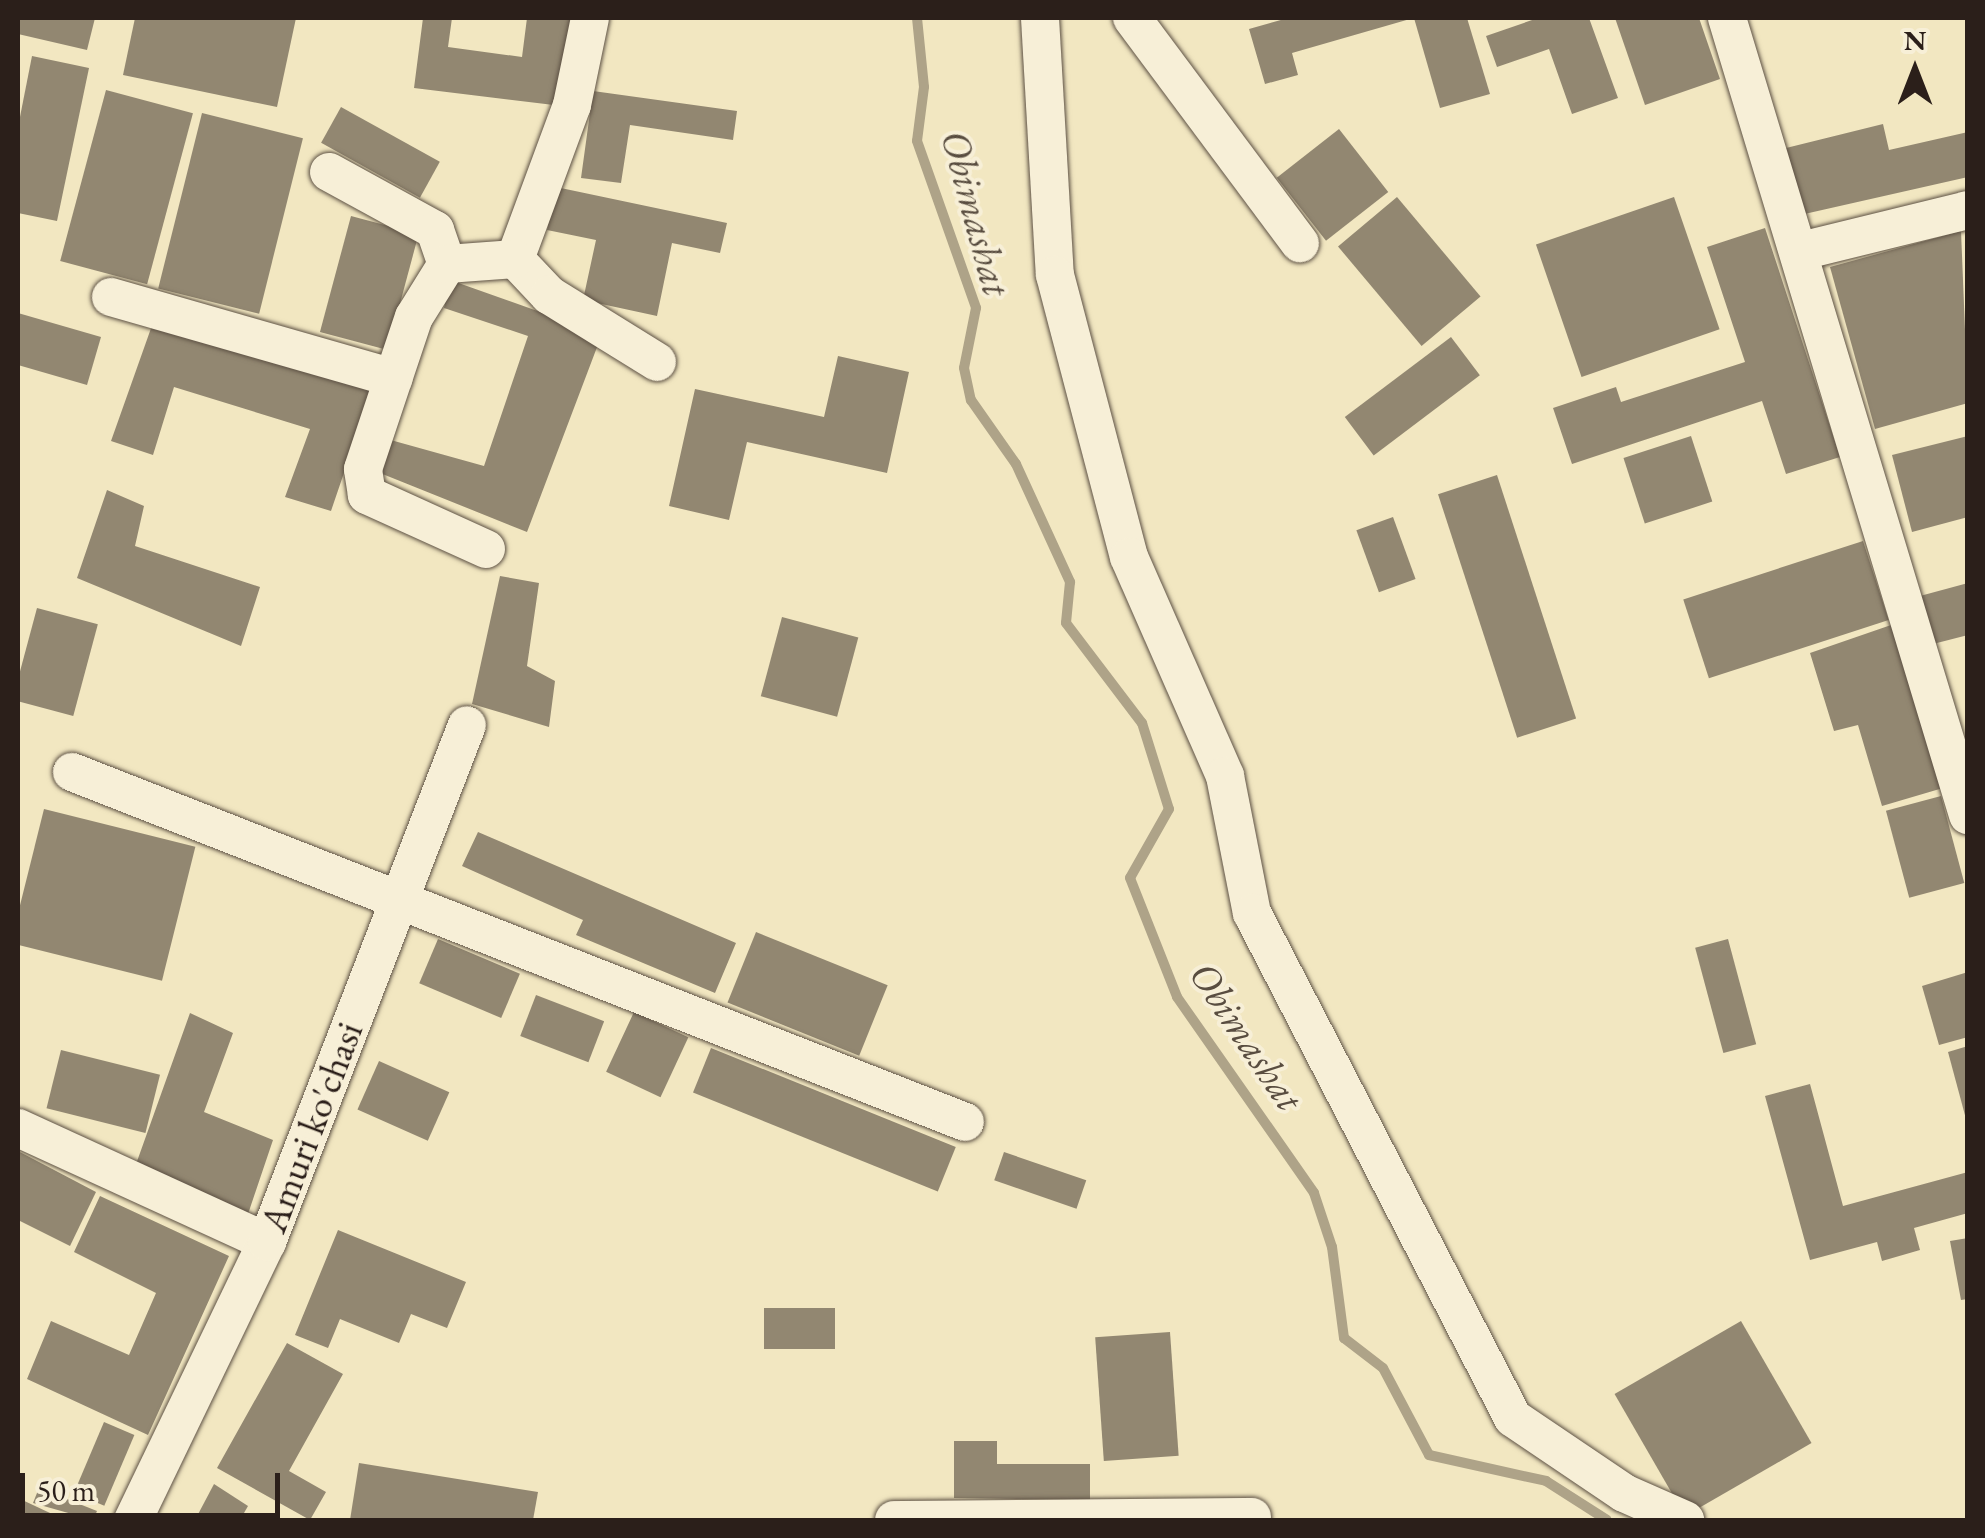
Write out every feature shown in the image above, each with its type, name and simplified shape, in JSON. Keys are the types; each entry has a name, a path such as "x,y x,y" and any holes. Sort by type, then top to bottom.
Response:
{"street":[{"path":"514,259 572,105 590,18"},
{"path":"1040,18 1055,275 1129,557 1225,776 1252,913 1513,1418 1624,1493 1684,1520"},
{"path":"1132,18 1300,243"},
{"path":"1727,18 1769,176 1801,251 1968,815"},
{"path":"329,172 435,230 447,264"},
{"path":"1801,251 1968,210"},
{"path":"447,264 514,259"},
{"path":"514,259 549,295 657,362"},
{"path":"447,264 414,316 363,469 367,495 486,549"},
{"path":"111,297 394,378"},
{"name":"Amuri ko'chasi","path":"133,1520 267,1242 467,725"},
{"path":"72,772 396,904 966,1122"},
{"path":"18,1128 267,1242"},
{"path":"894,1520 1252,1517"}],"building":[{"path":"18,18 95,18 87,50 18,34"},
{"path":"135,18 296,18 277,107 123,75"},
{"path":"423,18 452,18 448,47 522,57 527,18 573,18 562,106 414,88"},
{"path":"1288,18 1410,19 1292,53 1298,75 1265,84 1249,29"},
{"path":"1414,18 1467,18 1490,94 1440,108"},
{"path":"1538,18 1589,18 1618,98 1572,114 1549,49 1497,67 1486,36"},
{"path":"1615,18 1699,18 1720,79 1645,105"},
{"path":"32,56 89,68 57,221 18,213 18,127"},
{"path":"106,90 193,113 147,284 60,261"},
{"path":"593,91 737,111 733,140 630,125 621,183 581,178"},
{"path":"341,107 440,162 420,198 321,143"},
{"path":"202,113 303,138 259,314 158,289"},
{"path":"1883,124 1889,150 1968,132 1968,177 1800,215 1774,151"},
{"path":"1339,129 1388,192 1326,241 1277,178"},
{"path":"556,187 727,223 720,253 672,243 657,316 583,300 596,240 547,230"},
{"path":"1397,197 1481,297 1422,346 1338,246"},
{"path":"1674,197 1720,329 1582,377 1536,245"},
{"path":"351,216 419,234 388,350 320,332"},
{"path":"1765,228 1840,457 1786,474 1762,401 1572,464 1553,408 1616,387 1621,402 1745,362 1707,247"},
{"path":"1961,231 1968,403 1875,429 1830,267"},
{"path":"450,280 602,334 527,532 375,471 387,439 484,466 528,336 444,308"},
{"path":"18,313 101,337 87,385 18,365"},
{"path":"155,317 376,379 331,511 285,497 310,429 174,387 153,455 111,441"},
{"path":"1451,337 1480,375 1374,455 1345,417"},
{"path":"838,356 909,372 887,473 747,442 729,520 669,506 695,389 824,417"},
{"path":"1691,436 1712,502 1645,524 1623,458"},
{"path":"1968,436 1968,517 1912,532 1892,455"},
{"path":"1497,475 1576,718 1517,738 1438,494"},
{"path":"107,490 144,506 135,546 260,587 241,646 77,578"},
{"path":"1393,517 1416,579 1379,592 1356,530"},
{"path":"1863,541 1889,620 1709,678 1683,599"},
{"path":"500,576 539,583 527,666 555,681 549,727 472,704"},
{"path":"1968,583 1968,635 1933,644 1920,596"},
{"path":"37,608 98,624 73,716 18,701 18,679"},
{"path":"782,617 858,637 837,717 761,696"},
{"path":"1894,624 1943,788 1882,806 1858,725 1834,731 1810,653"},
{"path":"1941,796 1964,883 1909,898 1886,811"},
{"path":"44,809 195,847 162,981 18,945 18,913"},
{"path":"478,832 736,943 715,993 576,935 583,920 462,866"},
{"path":"756,932 888,985 859,1056 728,1002"},
{"path":"438,939 520,974 501,1018 419,983"},
{"path":"1728,939 1756,1044 1723,1053 1695,948"},
{"path":"1968,972 1968,1037 1939,1045 1922,986"},
{"path":"536,995 604,1021 588,1062 520,1036"},
{"path":"634,1012 688,1037 660,1097 606,1072"},
{"path":"190,1013 233,1033 204,1112 273,1140 246,1220 135,1167"},
{"path":"1968,1046 1968,1119 1966,1119 1948,1052"},
{"path":"711,1048 956,1147 938,1191 693,1093"},
{"path":"61,1050 160,1075 145,1133 46,1108"},
{"path":"379,1061 449,1092 428,1141 357,1109"},
{"path":"1810,1084 1843,1206 1968,1172 1968,1213 1914,1228 1920,1250 1882,1261 1877,1242 1810,1260 1765,1096"},
{"path":"18,1151 96,1192 70,1246 18,1220"},
{"path":"1004,1152 1086,1180 1076,1209 994,1180"},
{"path":"100,1196 229,1256 148,1435 27,1379 51,1321 129,1355 156,1293 74,1252"},
{"path":"338,1230 466,1282 447,1328 411,1314 399,1343 340,1319 328,1348 295,1335"},
{"path":"1968,1238 1968,1299 1961,1300 1950,1241"},
{"path":"764,1308 835,1308 835,1349 764,1349"},
{"path":"1741,1321 1812,1443 1685,1516 1615,1394"},
{"path":"1170,1332 1179,1456 1104,1461 1095,1337"},
{"path":"287,1343 343,1374 289,1471 326,1492 310,1520 217,1468"},
{"path":"104,1422 134,1435 104,1506 74,1493"},
{"path":"954,1441 997,1441 997,1464 1090,1464 1090,1500 954,1498"},
{"path":"359,1463 538,1492 533,1520 350,1520"},
{"path":"214,1484 248,1506 240,1520 195,1520"},
{"path":"39,1488 97,1511 93,1520 33,1503"},
{"path":"18,1498 65,1520 18,1520"}],"waterway":[{"name":"Obimashat","path":"917,18 924,87 917,141 976,308 964,368 971,400 1016,464 1070,582 1066,623 1142,723 1169,809 1130,878 1177,997 1314,1193 1332,1247 1344,1338 1383,1368 1429,1455 1546,1481 1607,1520"}]}
